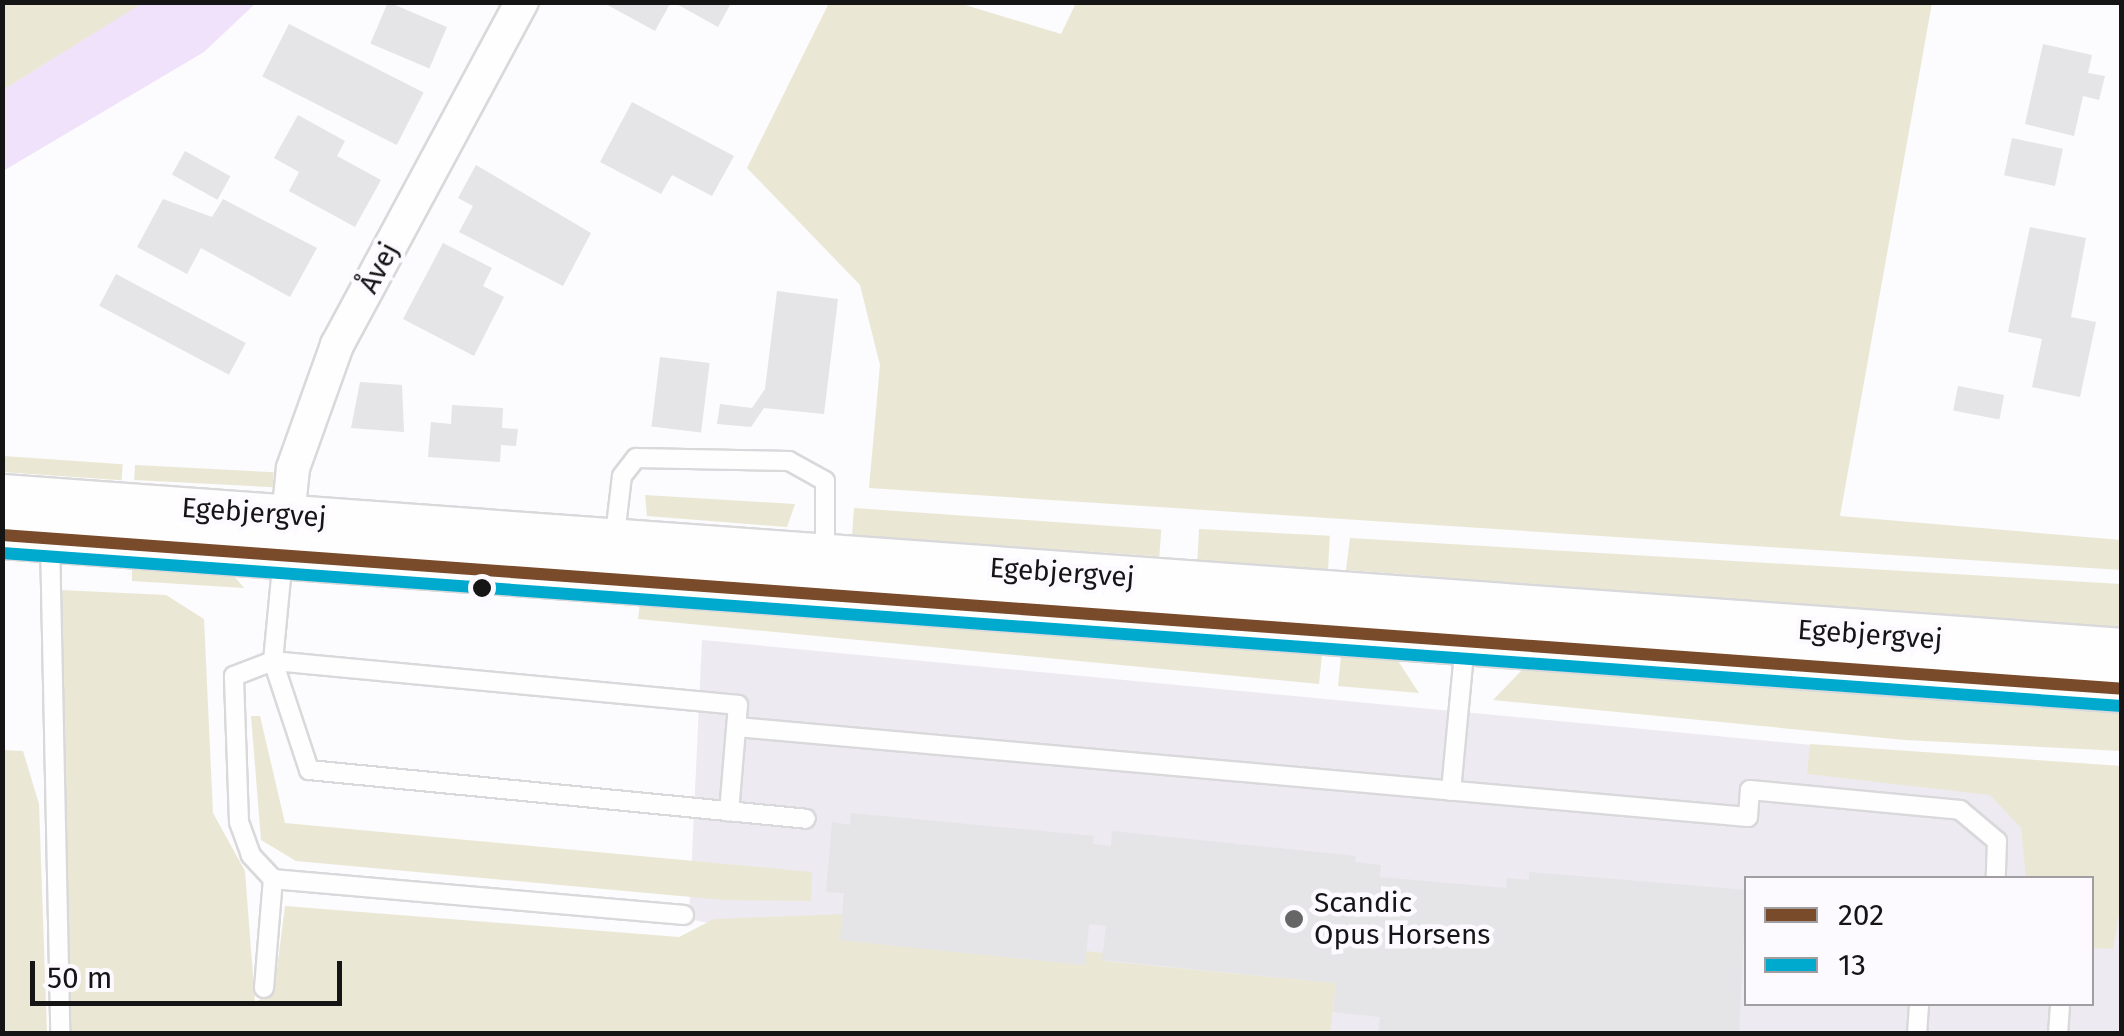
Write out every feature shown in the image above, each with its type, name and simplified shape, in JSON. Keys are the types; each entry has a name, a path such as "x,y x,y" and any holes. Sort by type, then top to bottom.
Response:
{"street":[{"name":"Åvej","path":"286,533 293,468 337,345 522,2"},
{"name":"Egebjergvej","path":"2,497 52,519 286,533 1467,623 2122,690"},
{"name":"Egebjergvej","path":"2,535 52,519"},
{"name":"Egebjergvej","path":"1467,623 2122,651"}],"lane":[{"path":"613,558 622,476 636,458 790,460 824,481 824,574"},
{"path":"52,519 48,761 60,1034"},
{"path":"286,533 272,661 309,770 806,819"},
{"path":"1452,791 1467,623"},
{"path":"684,915 273,879 252,855 240,822 234,676 272,661 738,705 729,812"},
{"path":"737,727 1748,818 1750,790 1960,810 1982,821 1997,841 1996,876"},
{"path":"264,988 273,879"},
{"path":"1916,1034 1920,1006"},
{"path":"2058,1034 2060,1006"}],"shaded area":[{"path":"3,2 144,2 144,3 3,90"},
{"path":"144,2 256,3 204,52 3,171 3,90"},
{"path":"829,3 959,3 1061,34 1076,3 1932,3 1840,516 2121,540 2121,570 869,488 880,365 860,285 747,168"},
{"path":"3,456 123,464 122,480 2,472"},
{"path":"135,465 274,472 273,487 134,480"},
{"path":"645,495 795,504 787,527 647,516"},
{"path":"854,508 1161,529 1159,556 852,535"},
{"path":"1199,529 1330,536 1328,570 1197,563"},
{"path":"1350,538 2121,584 2121,628 1346,570"},
{"path":"132,564 230,571 244,588 132,581"},
{"path":"60,590 166,595 204,619 213,813 245,871 255,1002 274,992 285,906 679,937 714,919 842,914 841,940 1084,965 1086,951 1103,953 1103,961 1336,983 1330,1034 71,1034"},
{"path":"640,603 1322,655 1319,684 638,619"},
{"path":"702,640 1885,752 2121,766 2121,1033 1238,1033 689,919"},
{"path":"1341,656 1398,661 1419,693 1338,686"},
{"path":"1522,670 2121,711 2121,751 1905,740 1493,700"},
{"path":"251,716 260,716 285,823 812,872 811,901 724,900 296,861 261,840"},
{"path":"1810,744 2121,766 2121,903 2113,949 2094,948 2094,876 2026,876 2021,828 1990,795 1807,774"},
{"path":"3,750 23,751 39,804 47,1033 3,1033"}],"building":[{"path":"388,2 447,27 429,68 370,43"},
{"path":"602,2 671,2 655,31"},
{"path":"673,2 725,2 730,5 718,27"},
{"path":"289,24 424,93 397,145 262,77"},
{"path":"2043,44 2092,55 2088,73 2105,76 2099,100 2083,96 2074,136 2025,124"},
{"path":"632,102 734,156 712,196 672,175 661,194 600,162"},
{"path":"298,115 345,141 337,156 381,180 355,227 289,191 299,172 274,158"},
{"path":"2012,138 2063,149 2055,186 2004,175"},
{"path":"185,151 230,176 217,200 172,175"},
{"path":"476,165 591,233 563,286 459,232 473,206 458,198"},
{"path":"163,199 212,217 223,199 317,248 290,297 201,248 187,274 137,247"},
{"path":"2030,227 2086,238 2071,317 2096,322 2080,397 2032,387 2042,339 2008,332"},
{"path":"443,243 492,268 483,286 504,297 474,356 403,319"},
{"path":"116,274 246,343 229,375 99,306"},
{"path":"777,291 838,299 824,414 764,408 751,427 717,424 720,404 752,408 765,389"},
{"path":"660,357 710,363 701,433 651,426"},
{"path":"360,382 402,385 404,432 351,428"},
{"path":"1958,386 2004,395 1999,420 1953,411"},
{"path":"452,405 503,408 502,428 518,429 516,446 501,445 500,462 428,457 431,422 451,424"},
{"name":"Scandic Opus Horsens","path":"851,813 1094,836 1093,844 1111,846 1112,831 1356,856 1355,862 1381,865 1380,877 1506,888 1507,878 1529,880 1529,872 1744,890 1739,1034 1378,1034 1380,1017 1333,1012 1336,983 1102,960 1106,926 1089,924 1085,965 840,940 844,893 826,892 832,822 850,825"}],"transit line":[{"name":"202","path":"2,535 2122,689"},
{"name":"13","path":"2,553 2121,706"}],"place":[{"name":"Scandic Opus Horsens","path":"1294,919"}]}
